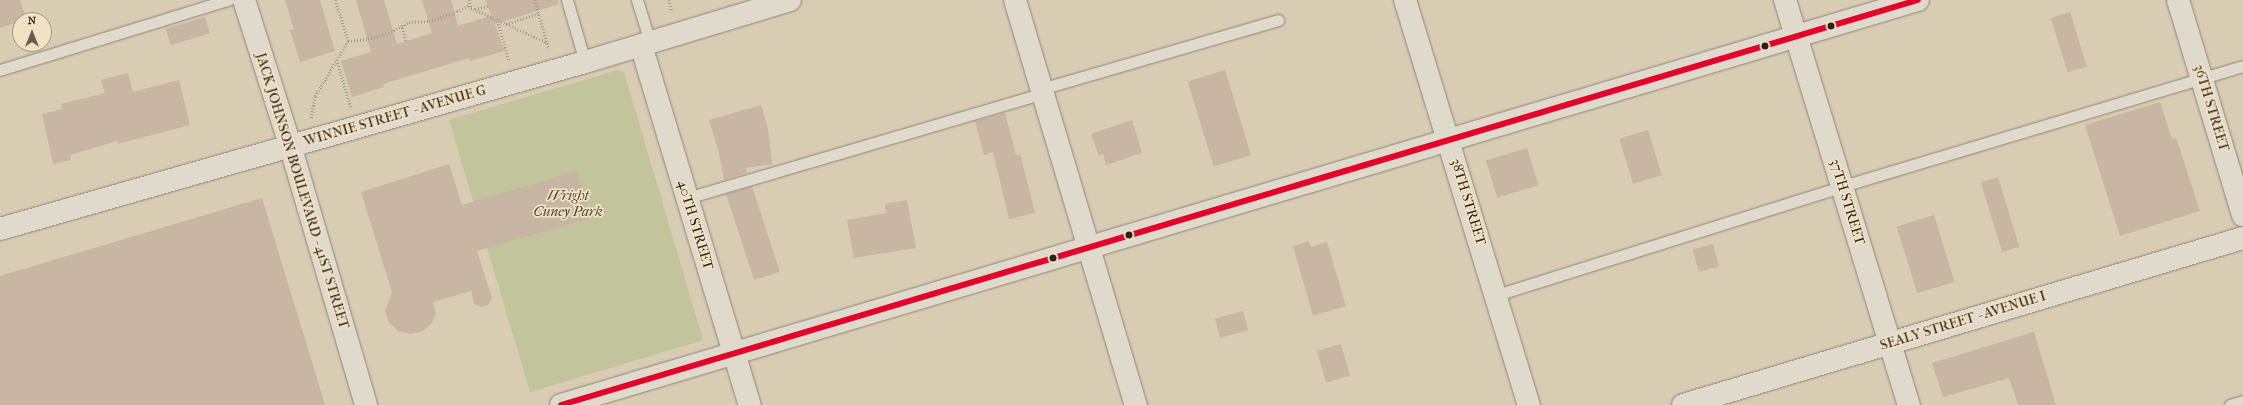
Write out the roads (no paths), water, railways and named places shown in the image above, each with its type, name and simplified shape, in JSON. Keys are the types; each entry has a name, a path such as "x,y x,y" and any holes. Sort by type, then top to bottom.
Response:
{"street":[{"name":"JACK JOHNSON BOULEVARD - 41ST STREET","path":"244,0 290,145 366,405"},
{"name":"WINNIE STREET - AVENUE G","path":"0,229 585,62 790,0"},
{"path":"1015,0 1136,405"},
{"name":"38TH STREET","path":"1405,0 1529,405"},
{"name":"37TH STREET","path":"1785,0 1909,405"},
{"path":"561,405 1089,246 1918,0"},
{"name":"36TH STREET","path":"2178,0 2243,215"},
{"name":"40TH STREET","path":"646,43 687,198 750,405"},
{"name":"SEALY STREET - AVENUE I","path":"1683,405 2243,238"}],"lane":[{"path":"0,70 228,0"},
{"path":"567,0 585,62"},
{"path":"637,0 646,43"},
{"path":"687,198 1278,20"},
{"path":"1496,295 1843,186 2243,66"},
{"path":"2230,405 2243,401"}],"park label":[{"name":"Wright Cuney Park","path":"568,204"}]}
